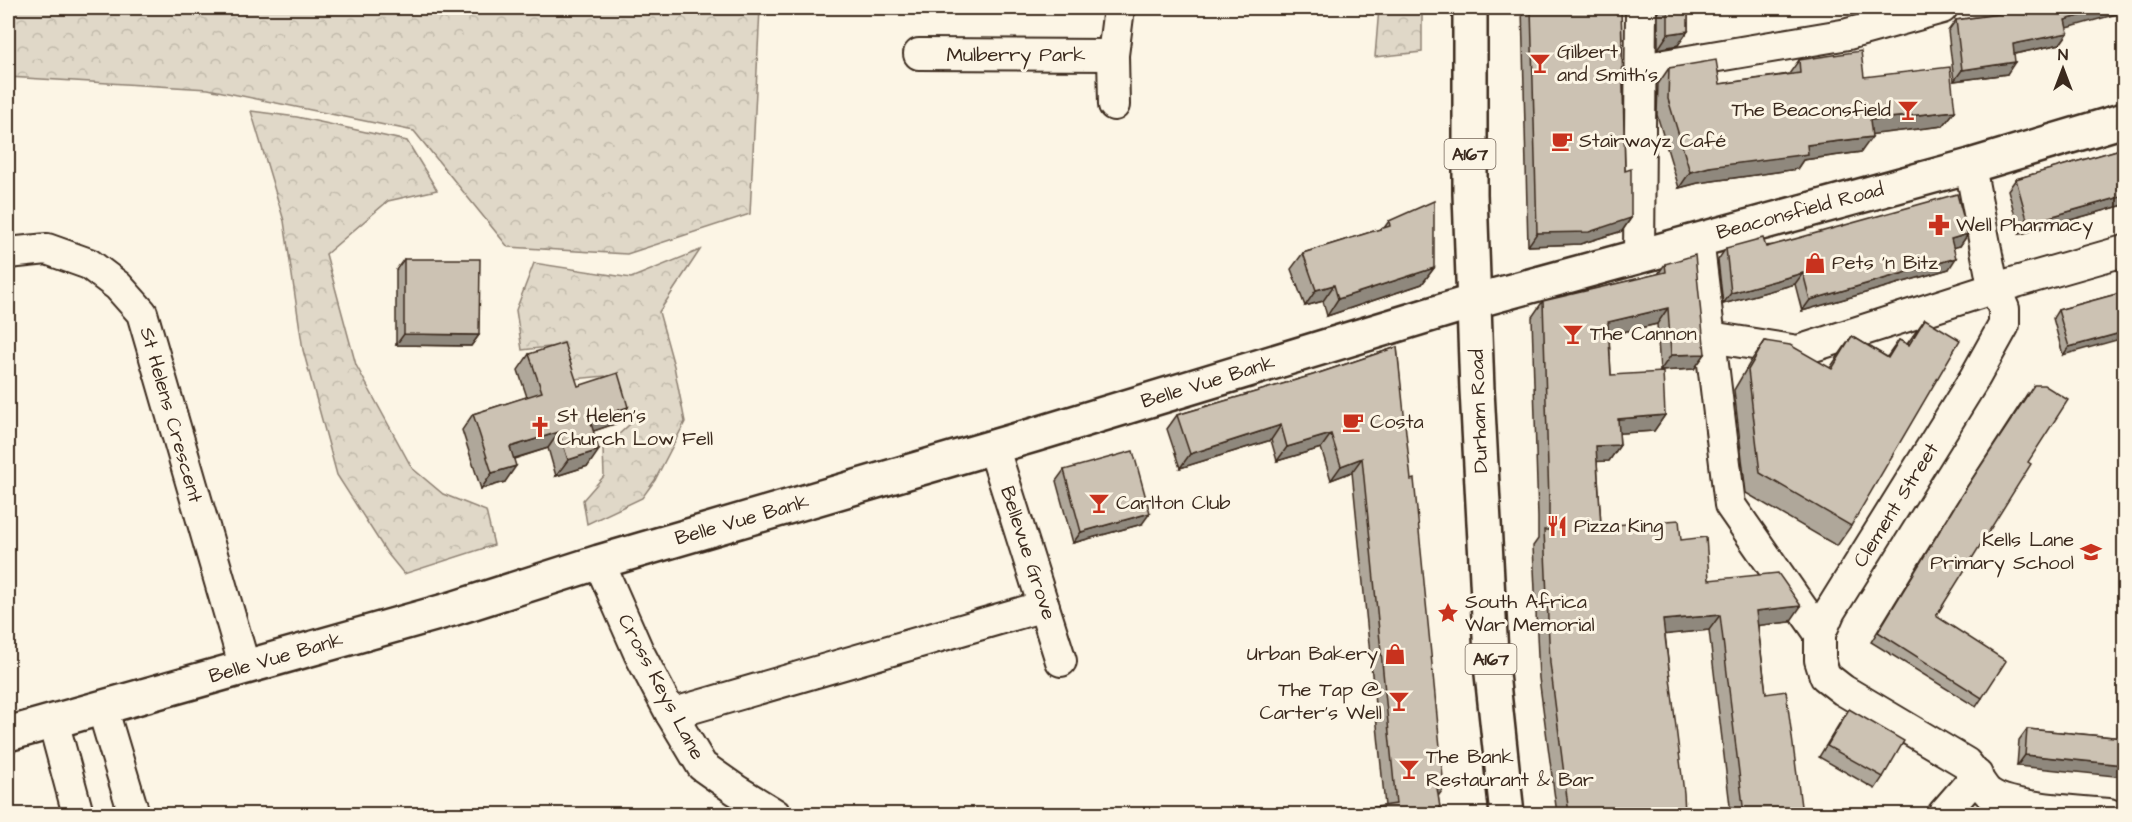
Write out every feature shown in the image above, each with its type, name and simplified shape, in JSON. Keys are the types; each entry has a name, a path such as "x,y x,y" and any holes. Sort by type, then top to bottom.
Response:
{"street":[{"name":"Mulberry Park","path":"1114,105 1113,55 1119,8"},
{"name":"Durham Road","path":"1470,8 1470,194 1477,390 1490,652 1507,814"},
{"path":"1639,255 1641,8"},
{"path":"1641,69 1848,34 1942,8"},
{"name":"Mulberry Park","path":"919,54 1113,55"},
{"name":"Beaconsfield Road","path":"1475,301 1970,166 2124,120"},
{"name":"Clement Street","path":"1970,166 1992,281 2004,309 2004,326 1830,611 1820,634 1820,660 1825,676 1844,690 1966,763 1977,774"},
{"path":"1698,239 1730,505 1820,634"},
{"name":"St Helens Crescent","path":"8,253 47,249 89,264 118,286 142,313 245,668"},
{"path":"1710,337 1798,351 1995,288 2124,251"},
{"name":"Belle Vue Bank","path":"8,734 452,609 599,562 1475,301"},
{"name":"Bellevue Grove","path":"993,446 1060,661"},
{"name":"Cross Keys Lane","path":"599,562 639,653 702,766 775,814"},
{"path":"671,714 1044,606"},
{"path":"102,707 134,814"},
{"path":"53,721 78,814"},
{"path":"1943,814 1977,774 1987,792 2006,802 2109,814"}],"green space":[{"path":"8,8 760,8 750,214 627,254 508,247 414,131 208,89 8,77"},
{"path":"1379,8 1422,8 1422,52 1375,57"},
{"path":"251,111 297,117 407,141 437,190 388,201 326,254 356,365 412,468 443,494 486,511 494,545 404,574 387,553 337,475 303,350 284,221"},
{"path":"700,250 659,312 674,366 685,422 655,480 642,498 587,524 583,500 604,476 603,449 630,424 605,376 574,379 558,346 522,350 516,310 534,263 631,278"}],"building":[{"path":"1531,8 1621,8 1625,171 1631,169 1631,218 1589,232 1537,233"},
{"path":"1668,8 1688,8 1688,31 1668,34"},
{"path":"2027,8 2108,8 2065,20 2068,33 2013,44 2015,62 1962,70 1956,20 2027,10"},
{"path":"1861,51 1864,77 1950,67 1955,111 1870,120 1872,137 1807,145 1808,154 1709,167 1690,172 1668,99 1669,68 1716,60 1720,84 1800,73 1799,60"},
{"path":"2124,148 2124,196 2028,223 2016,179"},
{"path":"1957,194 1968,234 1951,239 1956,258 1810,300 1803,273 1731,293 1726,248 1763,238 1766,247"},
{"path":"1434,201 1434,268 1338,299 1334,285 1316,290 1303,253 1390,226 1389,221"},
{"path":"1695,255 1705,354 1671,355 1668,308 1608,322 1611,375 1663,372 1665,415 1618,419 1620,445 1596,446 1601,526 1679,520 1681,540 1706,537 1709,580 1778,573 1801,606 1756,611 1766,694 1786,691 1802,814 1744,814 1720,615 1663,620 1685,814 1569,814 1550,663 1544,530 1549,530 1549,502 1543,301 1666,272 1665,264"},
{"path":"404,259 480,259 479,335 404,334"},
{"path":"2124,292 2124,332 2069,347 2058,310"},
{"path":"1925,319 1960,340 1851,526 1760,473 1748,370 1765,341 1790,345 1832,369 1852,336 1888,358 1899,340 1909,345"},
{"name":"St Helen's Church Low Fell","path":"564,343 578,386 618,373 628,407 590,420 599,450 568,460 559,432 510,447 516,466 492,473 473,414 542,392 529,354"},
{"path":"1397,347 1411,480 1414,479 1444,788 1437,788 1441,814 1364,814 1364,809 1396,804 1362,458 1341,466 1331,434 1287,447 1281,425 1190,454 1177,415 1313,375"},
{"path":"2034,385 2044,385 2068,400 2028,462 2031,464 1936,616 2006,661 1982,698 1878,632 1961,496"},
{"name":"Carlton Club","path":"1133,451 1150,513 1081,532 1064,470"},
{"path":"1849,709 1904,741 1883,777 1827,746"},
{"path":"2027,729 2124,738 2124,765 2025,755"}],"place":[{"name":"Gilbert and Smith's","path":"1540,63"},
{"name":"The Beaconsfield","path":"1908,110"},
{"name":"Stairwayz Café","path":"1562,141"},
{"name":"Well Pharmacy","path":"1939,225"},
{"name":"Pets 'n Bitz","path":"1815,263"},
{"name":"The Cannon","path":"1573,334"},
{"name":"Costa","path":"1353,422"},
{"name":"St Helen's Church Low Fell","path":"540,427"},
{"name":"Carlton Club","path":"1099,503"},
{"name":"Pizza King","path":"1557,526"},
{"name":"Kells Lane Primary School","path":"2091,552"},
{"name":"South Africa War Memorial","path":"1448,613"},
{"name":"Urban Bakery","path":"1395,654"},
{"name":"The Tap @ Carter's Well","path":"1399,701"},
{"name":"The Bank Restaurant & Bar","path":"1409,769"}]}
